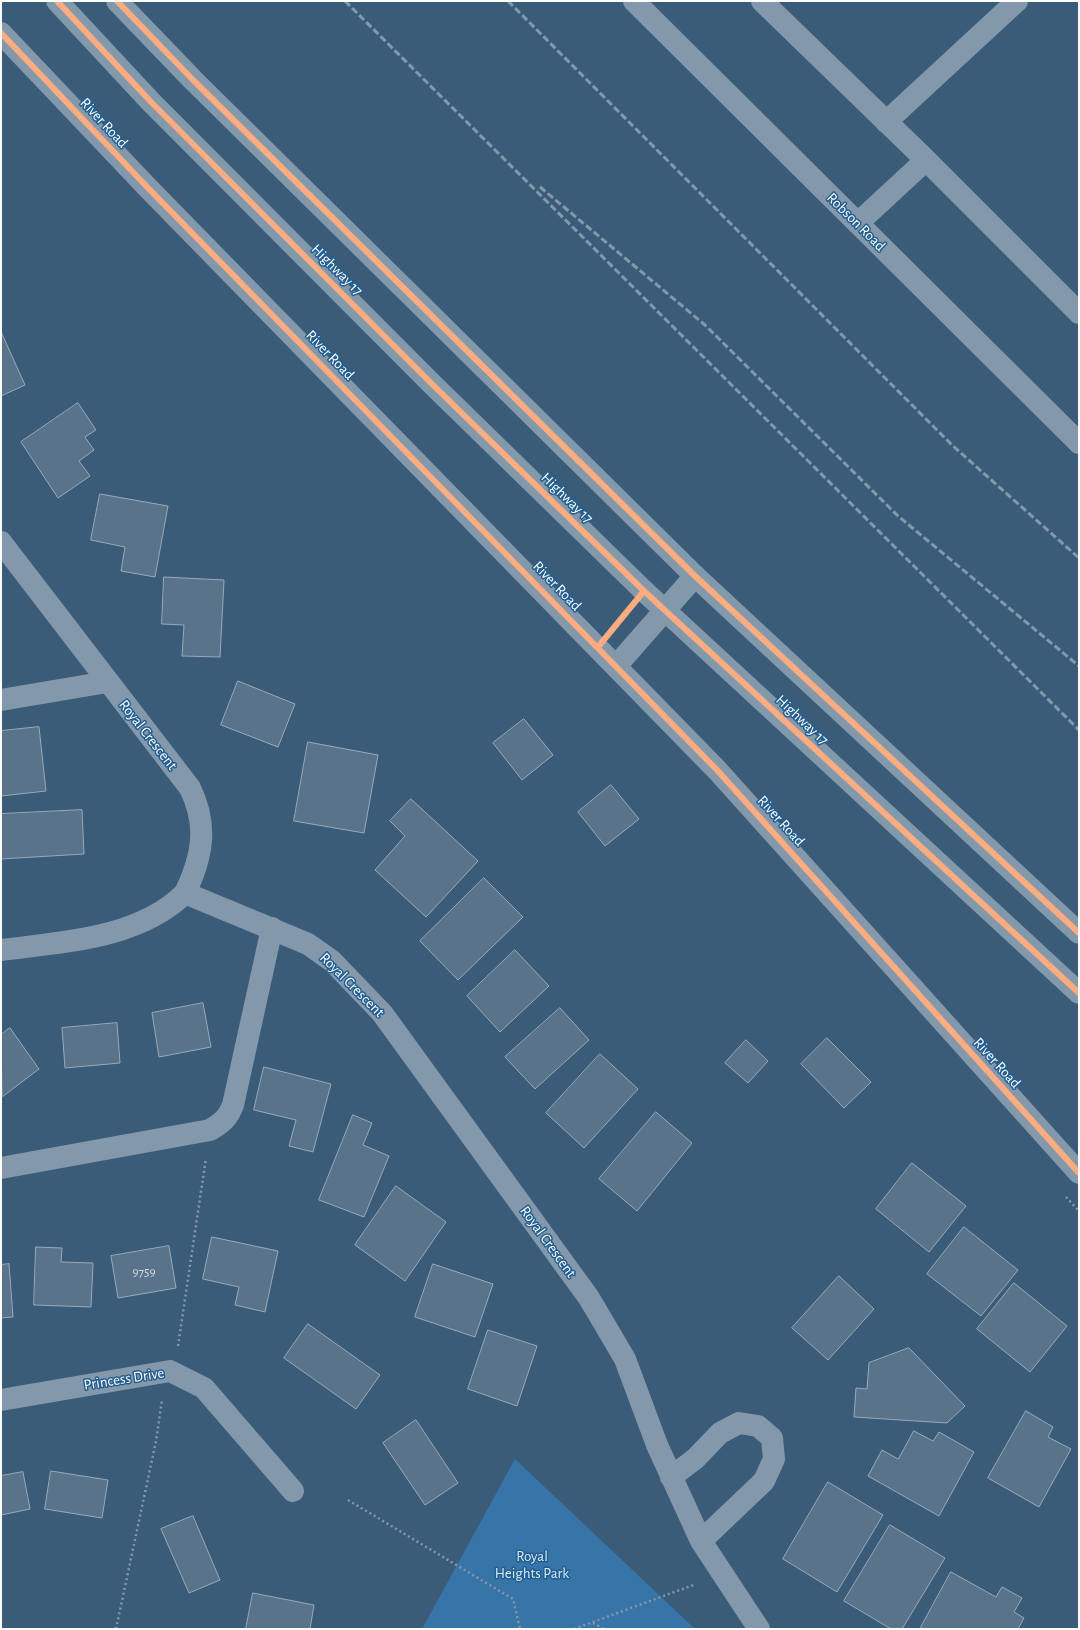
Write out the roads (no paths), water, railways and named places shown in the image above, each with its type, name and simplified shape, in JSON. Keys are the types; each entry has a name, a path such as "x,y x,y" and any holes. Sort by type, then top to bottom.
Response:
{"highway":[{"name":"Highway 17","path":"57,1 151,102 426,379 664,611 1079,993"},
{"path":"118,1 204,91 695,576 1079,933"}],"street":[{"name":"Robson Road","path":"634,1 1079,443"},
{"path":"762,1 926,160 1079,313"},
{"path":"886,122 1016,1"},
{"name":"River Road","path":"1,33 154,194 616,666 766,823 1079,1173"},
{"path":"858,223 926,160"},
{"name":"Royal Crescent","path":"1,542 107,682 190,788 200,813 201,844 198,862 185,892 308,944 332,961 386,1019 589,1298 625,1359 671,1477 701,1541 759,1629"},
{"path":"616,666 695,576"},
{"path":"1,700 107,682"},
{"path":"1,950 93,938 162,912 185,892"},
{"path":"1,1168 210,1130 222,1123 228,1116 233,1105 272,928"},
{"name":"Princess Drive","path":"1,1400 170,1371 204,1388 293,1491"},
{"path":"671,1477 696,1459 720,1433 739,1423 758,1426 772,1438 774,1459 764,1481 701,1541"}],"railway":[{"path":"345,1 1079,730"},
{"path":"508,1 953,446 1079,558"},
{"path":"540,187 705,325 898,516 1079,666"}],"park label":[{"name":"Royal Heights Park","path":"532,1564"}]}
